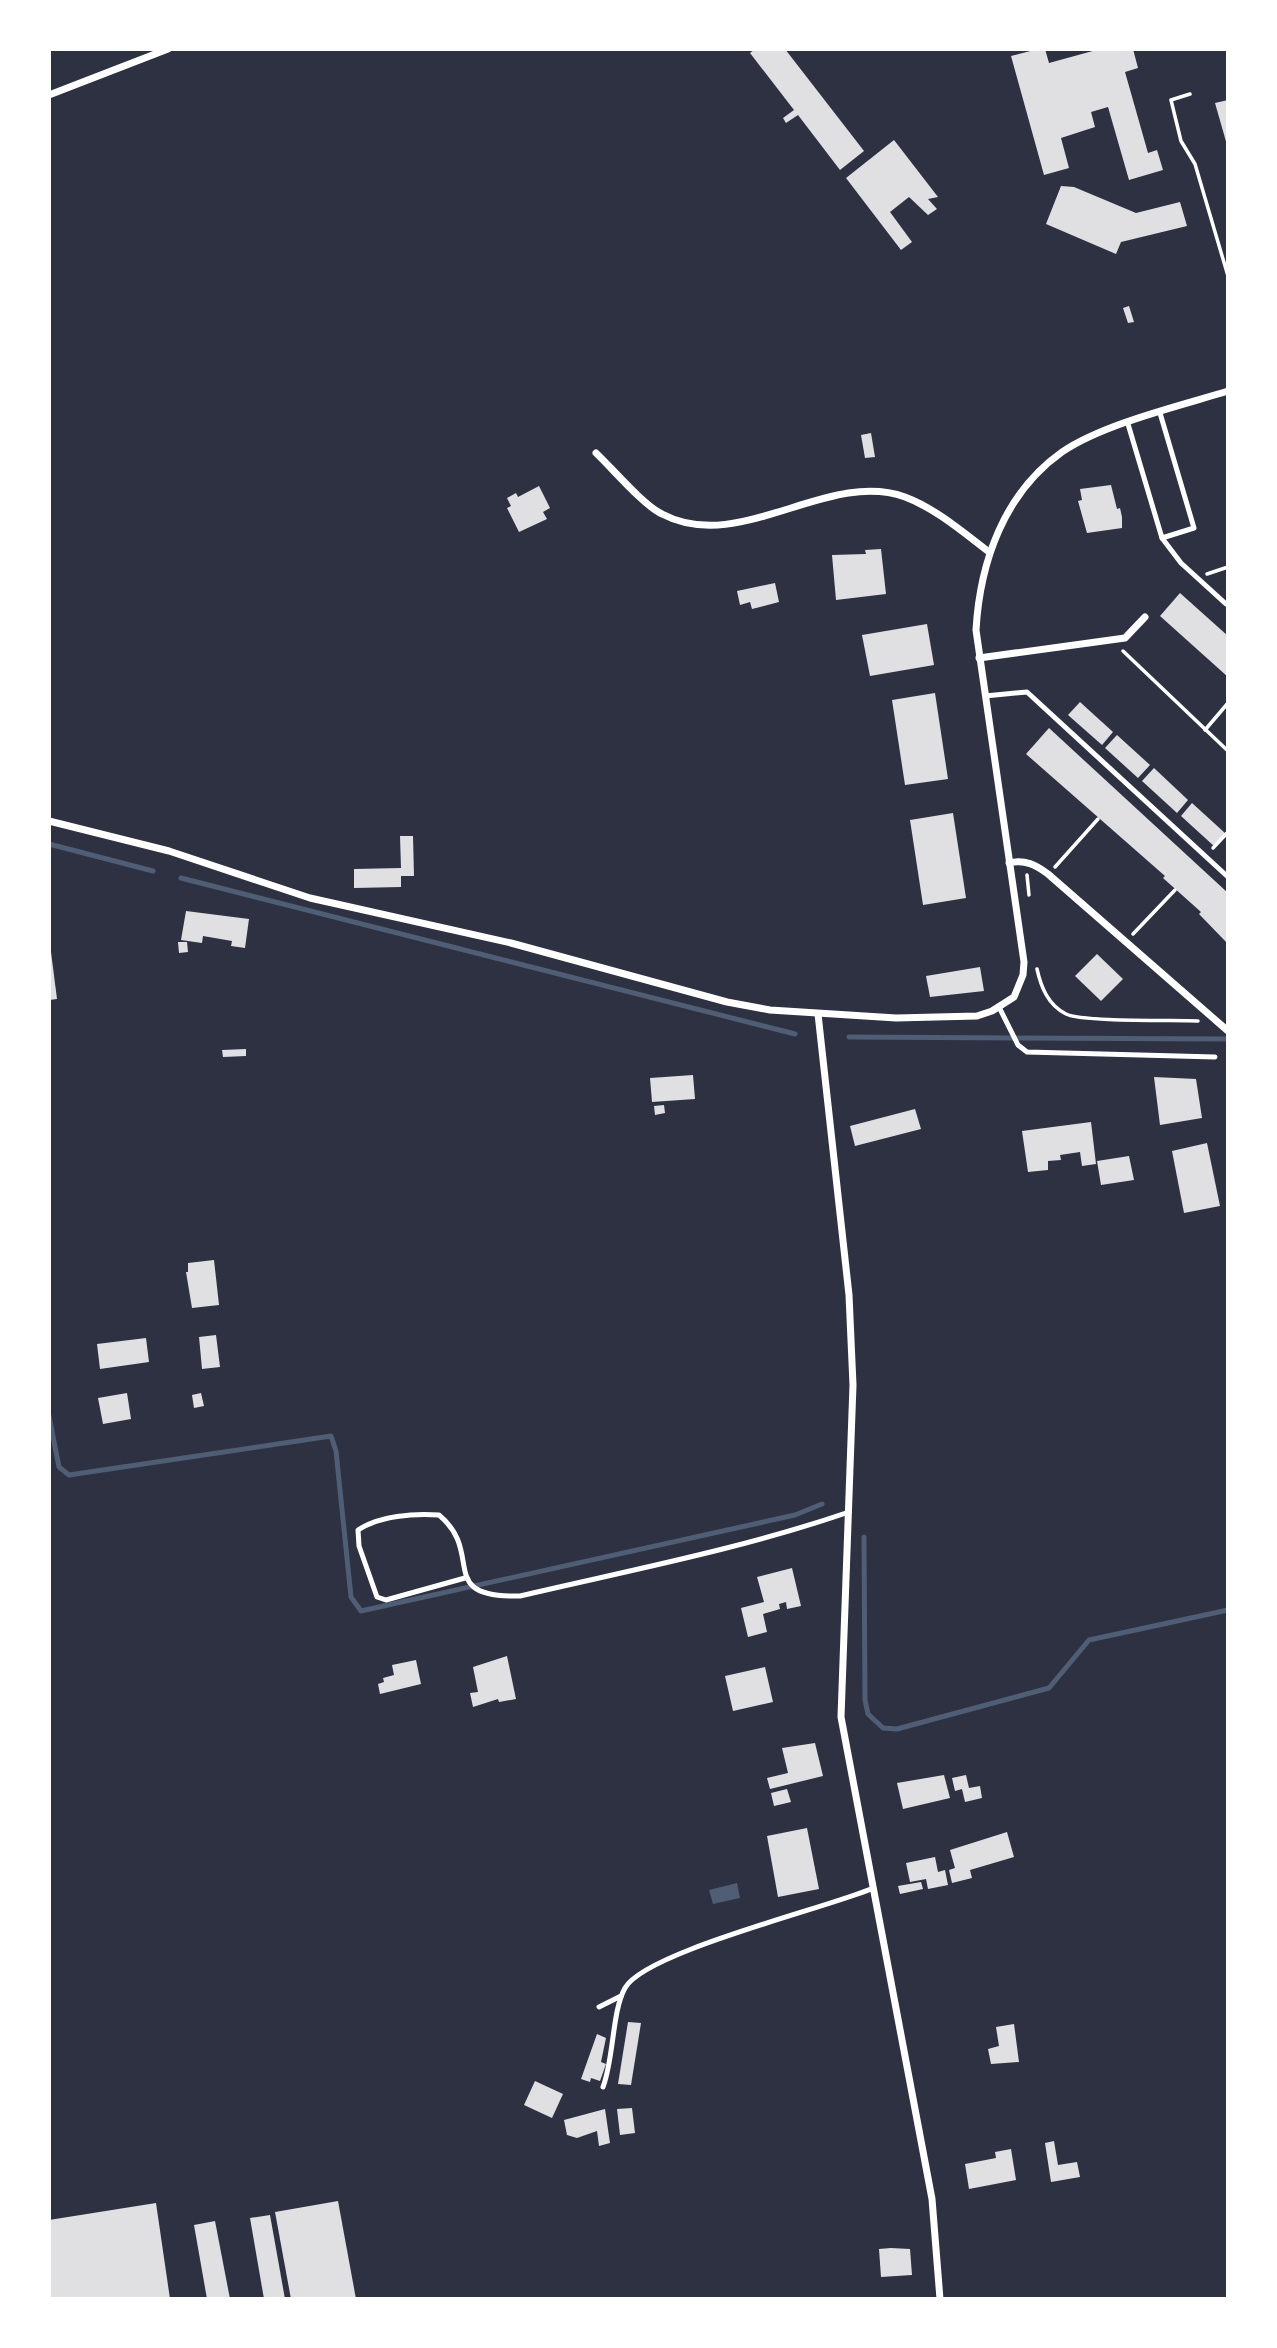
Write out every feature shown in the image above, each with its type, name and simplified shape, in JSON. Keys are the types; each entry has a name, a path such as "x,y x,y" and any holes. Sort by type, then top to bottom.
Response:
{"street":[{"path":"49,95 168,49"},
{"path":"49,821 169,851 310,898 511,943 727,1002 818,1014 956,1018 977,1016 1014,997 1023,975 1024,961 979,658 977,606 989,552 1008,509 1047,464 1079,442 1228,391"},
{"path":"596,453 660,513 688,523 725,525 862,491 905,496 950,523 989,552"},
{"path":"979,658 1125,638 1145,617"},
{"path":"1009,863 1019,861 1036,865 1048,874 1228,1031"},
{"path":"818,1014 849,1295 853,1385 841,1717 871,1889 932,2199 940,2299"}],"lane":[{"path":"1160,413 1194,528 1162,538"},
{"path":"1128,424 1162,538 1181,563 1226,604"},
{"path":"985,696 1027,692 1228,877"},
{"path":"999,1007 1018,1045 1027,1052 1039,1055 1214,1058"},
{"path":"465,1578 386,1600 377,1597 359,1546 358,1530 369,1522 424,1514 439,1515 452,1525 460,1538 465,1578 475,1588 491,1597 520,1596 691,1558 792,1532 849,1512"},
{"path":"599,2007 621,1996 638,1974 656,1963 871,1889"},
{"path":"603,2087 610,2067 621,1996"}],"path":[{"path":"1190,94 1171,100 1181,141 1195,164 1228,276"},
{"path":"1111,639 1228,751"},
{"path":"1205,730 1228,703"},
{"path":"1030,903 1027,875 1037,873 1044,879 1098,819"},
{"path":"1125,943 1175,890"},
{"path":"1035,957 1043,989 1053,1005 1068,1015 1087,1019 1217,1022"}],"water":[{"path":"737,1883 740,1898 713,1904 709,1890"}],"building":[{"path":"755,49 785,49 864,151 840,170 798,115 786,123 783,118 794,110 750,53"},
{"path":"1045,49 1049,63 1100,49 1133,49 1138,68 1125,72 1148,153 1157,150 1163,170 1129,180 1108,107 1091,112 1095,127 1061,138 1069,168 1044,175 1011,56"},
{"path":"1228,100 1228,145 1227,145 1215,103"},
{"path":"894,140 938,197 928,199 937,209 928,215 909,197 890,212 912,242 901,250 846,178"},
{"path":"1061,186 1074,187 1136,213 1180,202 1187,226 1121,242 1116,254 1046,224"},
{"path":"1129,306 1134,322 1128,323 1123,308"},
{"path":"871,433 875,457 865,458 861,435"},
{"path":"1111,485 1117,509 1120,508 1122,528 1087,533 1078,501 1082,500 1080,489"},
{"path":"539,486 550,508 543,512 547,519 519,532 507,508 511,506 507,498 516,493 518,497"},
{"path":"881,549 886,594 836,600 832,555 866,554 865,550"},
{"path":"775,583 779,602 752,609 750,602 740,605 737,591"},
{"path":"1180,593 1228,636 1228,677 1160,616"},
{"path":"927,624 934,665 870,676 862,635"},
{"path":"935,693 948,779 905,785 892,700"},
{"path":"1080,702 1113,732 1102,745 1068,715"},
{"path":"1049,728 1228,893 1228,944 1199,914 1201,912 1163,878 1165,876 1026,754"},
{"path":"1117,735 1150,765 1138,778 1105,748"},
{"path":"1154,768 1188,800 1177,813 1142,781"},
{"path":"1192,803 1226,834 1215,847 1181,816"},
{"path":"953,813 966,898 923,905 910,820"},
{"path":"400,836 413,836 414,876 401,876 401,887 354,888 354,869 401,868"},
{"path":"186,911 249,919 245,948 231,946 232,941 203,936 202,943 181,940"},
{"path":"178,942 187,942 188,952 179,953"},
{"path":"51,952 57,999 49,1000 49,953"},
{"path":"1097,954 1123,979 1101,1001 1075,976"},
{"path":"980,967 984,991 930,997 926,976"},
{"path":"246,1049 246,1056 223,1057 222,1050"},
{"path":"693,1075 695,1099 652,1102 650,1078"},
{"path":"1154,1077 1196,1079 1202,1118 1160,1125"},
{"path":"664,1105 665,1113 655,1115 654,1106"},
{"path":"915,1109 921,1129 855,1146 850,1126"},
{"path":"1091,1122 1096,1164 1082,1166 1080,1152 1060,1155 1061,1160 1048,1161 1048,1170 1028,1172 1022,1131"},
{"path":"1207,1143 1220,1206 1184,1213 1172,1151"},
{"path":"1129,1156 1134,1180 1101,1185 1097,1161"},
{"path":"214,1260 219,1305 192,1308 186,1272 188,1263"},
{"path":"216,1335 220,1367 202,1369 199,1337"},
{"path":"146,1338 149,1362 100,1369 97,1344"},
{"path":"127,1393 131,1419 103,1424 98,1398"},
{"path":"201,1393 204,1406 194,1408 192,1395"},
{"path":"792,1568 801,1606 787,1609 786,1602 779,1604 780,1609 763,1614 767,1632 748,1637 741,1608 764,1602 757,1577"},
{"path":"507,1656 516,1699 499,1702 498,1699 473,1707 470,1693 478,1692 473,1667"},
{"path":"416,1660 421,1684 380,1694 378,1684 384,1682 383,1678 394,1675 392,1665"},
{"path":"765,1667 773,1702 733,1711 725,1676"},
{"path":"815,1743 823,1776 770,1789 767,1778 788,1773 782,1748"},
{"path":"944,1775 950,1798 903,1809 897,1783"},
{"path":"966,1775 969,1788 980,1786 982,1798 965,1802 962,1789 955,1791 952,1778"},
{"path":"787,1789 791,1802 774,1806 771,1793"},
{"path":"807,1828 819,1889 778,1897 767,1836"},
{"path":"1007,1832 1014,1857 970,1870 972,1878 952,1883 949,1870 955,1868 950,1850"},
{"path":"935,1857 938,1872 945,1870 948,1885 928,1889 926,1879 910,1882 906,1863"},
{"path":"921,1882 923,1889 900,1894 898,1886"},
{"path":"628,2022 641,2023 631,2085 618,2084"},
{"path":"1014,2024 1019,2062 991,2064 988,2049 999,2046 996,2027"},
{"path":"597,2034 606,2038 601,2062 606,2064 600,2081 591,2078 590,2082 581,2079"},
{"path":"535,2081 563,2094 552,2118 524,2105"},
{"path":"632,2108 635,2133 620,2135 617,2109"},
{"path":"605,2109 610,2143 599,2146 597,2131 577,2138 567,2135 564,2120"},
{"path":"1054,2141 1058,2165 1077,2162 1080,2177 1051,2182 1045,2143"},
{"path":"1011,2149 1016,2180 969,2189 965,2164 996,2158 995,2152"},
{"path":"338,2201 356,2299 291,2299 275,2212"},
{"path":"156,2203 170,2299 49,2299 49,2220"},
{"path":"270,2215 285,2299 264,2299 250,2218"},
{"path":"215,2221 230,2299 207,2299 194,2225"},
{"path":"879,2249 910,2249 912,2275 881,2277"}],"waterway":[{"path":"49,844 153,871"},
{"path":"181,878 795,1034"},
{"path":"849,1037 1228,1039"},
{"path":"49,1416 59,1467 69,1475 331,1436 336,1451 351,1597 361,1611 795,1515 822,1504"},
{"path":"864,1537 865,1700 868,1714 883,1728 897,1729 1049,1688 1089,1640 1228,1610"}]}
